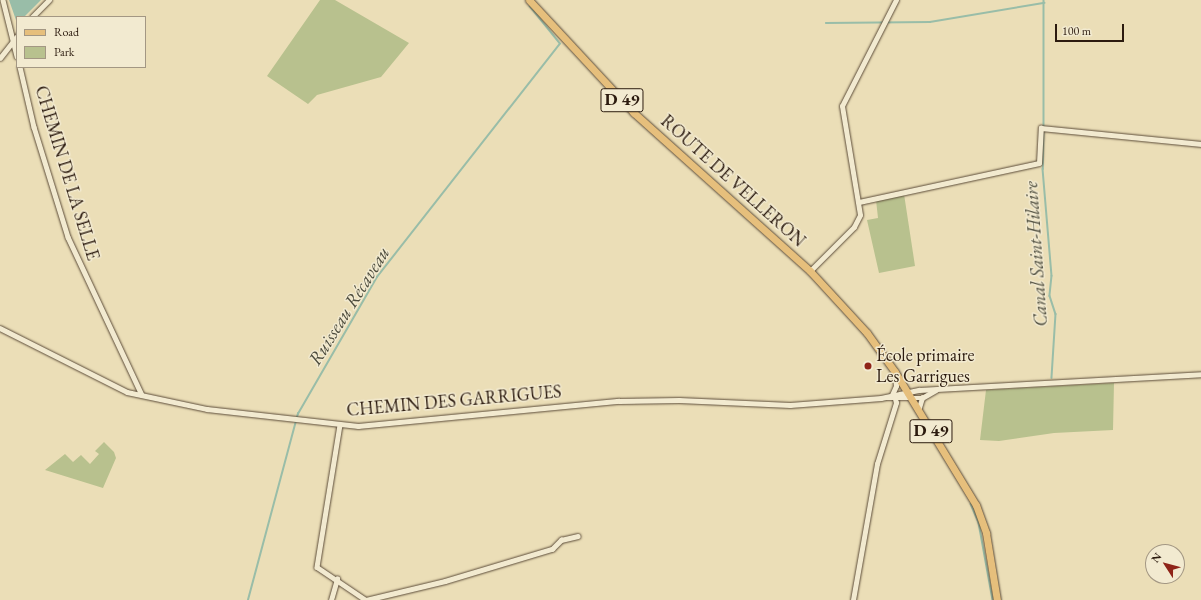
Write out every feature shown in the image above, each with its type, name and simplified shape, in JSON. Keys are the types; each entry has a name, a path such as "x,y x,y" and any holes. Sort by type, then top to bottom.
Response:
{"main road":[{"name":"ROUTE DE VELLERON","path":"529,0 653,131 810,271 867,333 895,372"},
{"name":"D 49","path":"895,372 976,505 986,534 997,600"}],"street":[{"path":"0,58 16,37 3,0"},
{"path":"33,16 49,0"},
{"path":"810,271 854,227 860,215 842,106 896,0"},
{"name":"CHEMIN DE LA SELLE","path":"20,68 34,126 68,238 142,395"},
{"path":"859,202 1039,163 1041,128 1201,144"},
{"name":"CHEMIN DES GARRIGUES","path":"0,328 127,392 207,409 340,425 370,426 620,401 679,400 790,405 881,398 907,392 1201,374"},
{"path":"853,600 877,464 896,386 895,372"},
{"name":"CHEMIN DES GARRIGUES","path":"894,396 911,399 922,398 937,390"},
{"path":"918,412 922,398"},
{"path":"340,425 317,563 322,571 337,579 366,600 445,581 552,549 561,540 578,536"},
{"path":"331,600 338,585 337,579"}],"green space":[{"path":"320,0 335,0 409,43 381,77 317,95 308,104 267,76"},
{"path":"904,194 915,266 879,273 867,220 878,218 876,200"},
{"path":"1114,383 1113,430 1054,433 999,441 980,440 986,390"},
{"path":"104,442 114,452 116,458 103,488 45,470 65,454 73,462 81,455 90,464 99,454 95,451"}],"shaded area":[{"path":"9,0 41,0 25,16 16,16 16,20"}],"waterway":[{"name":"Canal Saint-Hilaire","path":"1044,0 1044,128"},
{"path":"826,23 930,22 1044,3"},
{"name":"Ruisseau Récaveau","path":"248,600 298,414 377,277 560,44 530,7"},
{"name":"Canal Saint-Hilaire","path":"1044,130 1043,169 1052,276 1050,296 1056,314 1052,378"},
{"path":"971,504 979,523 993,600"}],"place":[{"name":"École primaire Les Garrigues","path":"868,366"}]}
